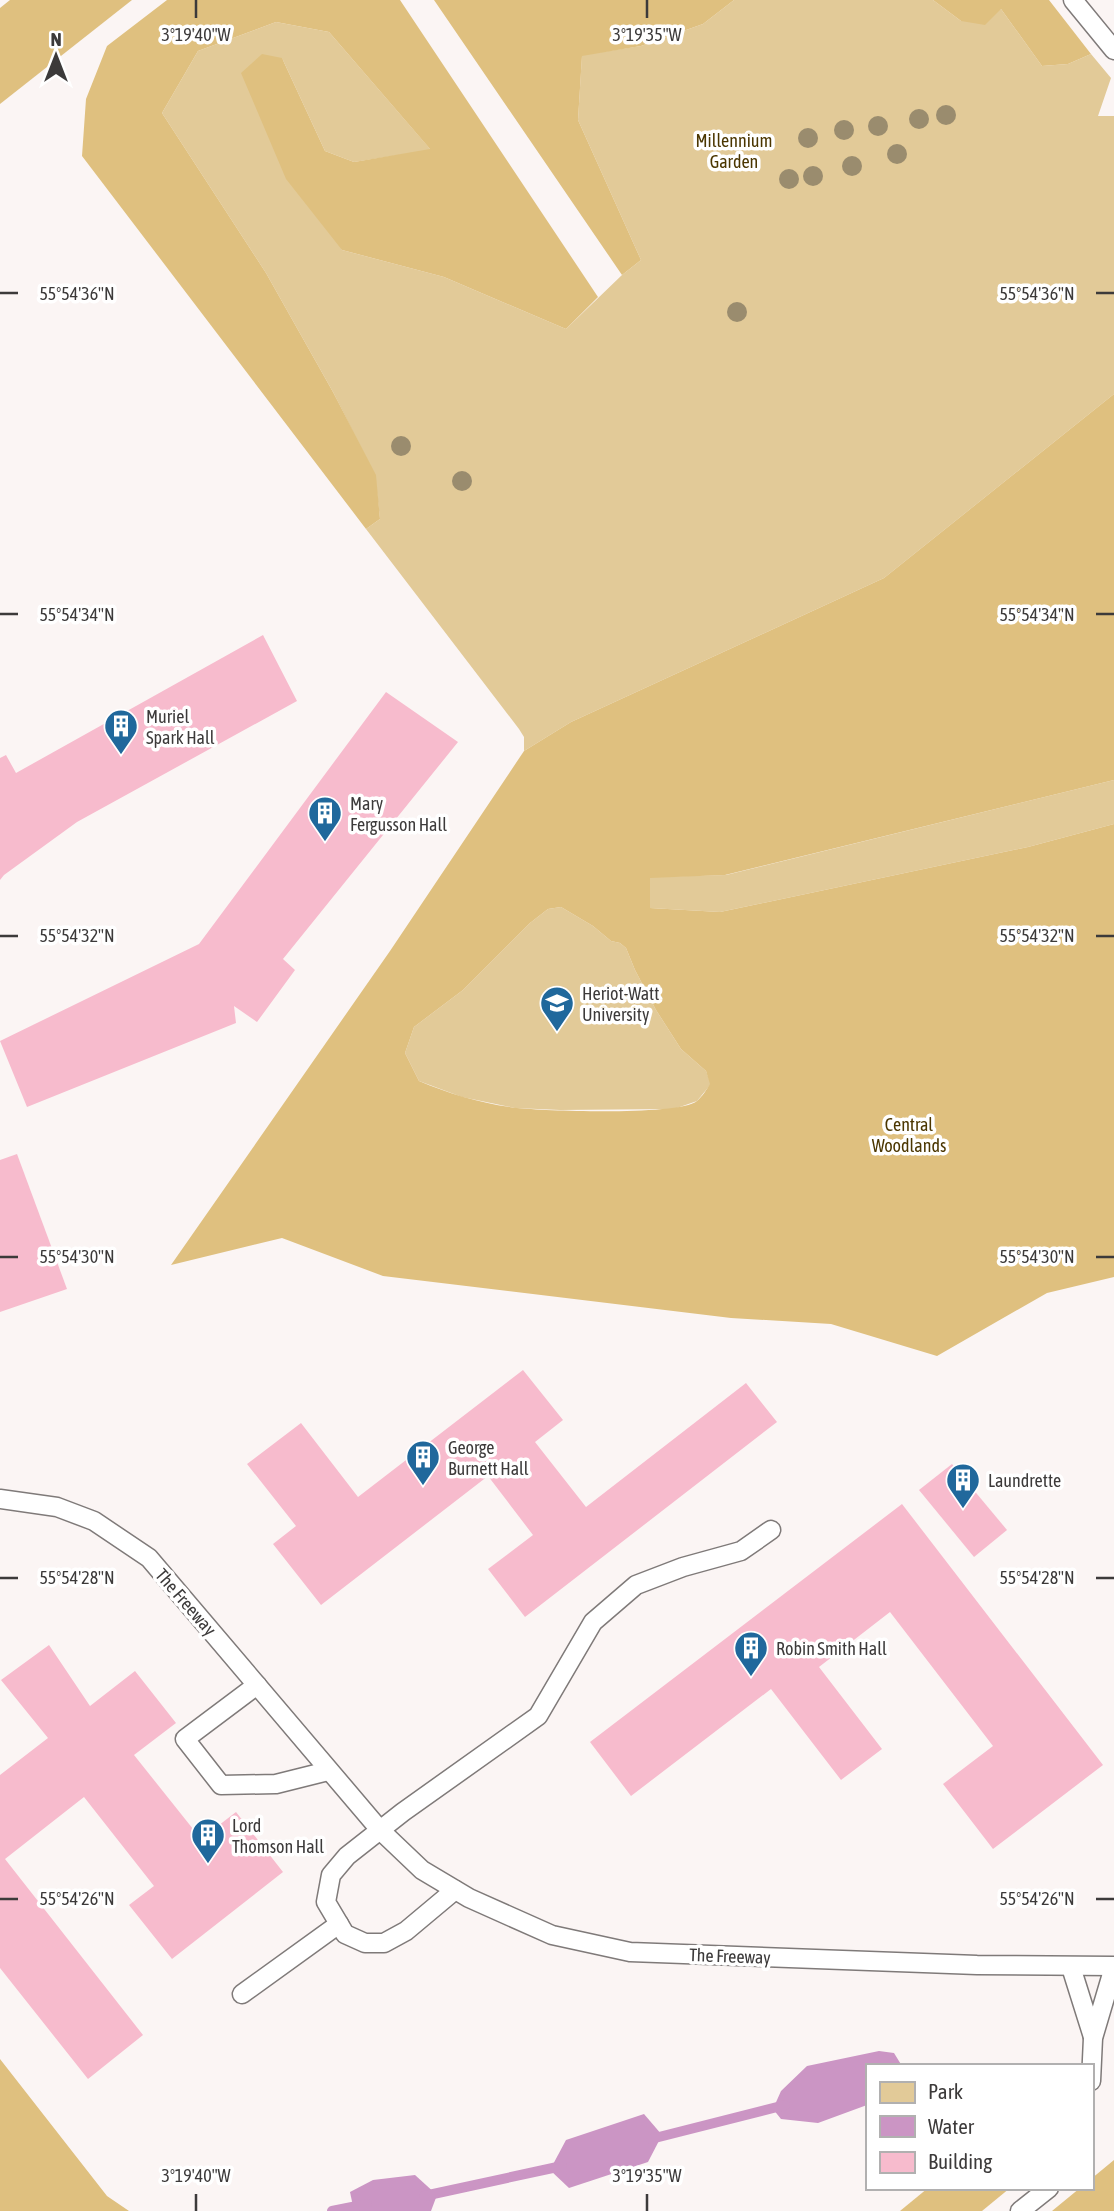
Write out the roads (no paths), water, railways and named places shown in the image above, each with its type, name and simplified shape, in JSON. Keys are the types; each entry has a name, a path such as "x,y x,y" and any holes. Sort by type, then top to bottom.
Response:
{"lane":[{"path":"1073,0 1114,50"},
{"name":"The Freeway","path":"0,1499 57,1507 94,1521 149,1558 328,1771 380,1830 422,1870 455,1890 552,1935 630,1951 1114,1967"},
{"path":"455,1890 406,1931 384,1943 365,1943 345,1934 327,1902 331,1875 347,1856 538,1716 593,1622 636,1584 683,1567 741,1551 771,1530"},
{"path":"257,1685 185,1739 221,1785 276,1784 328,1771"},
{"path":"242,1994 340,1924"},
{"path":"1071,1967 1093,2038"},
{"path":"1092,2064 1093,2038 1114,1967"},
{"path":"1020,2211 1046,2190"}],"water":[{"path":"879,2051 894,2053 901,2064 866,2064 866,2105 818,2123 781,2119 773,2109 781,2091 807,2066"},
{"path":"644,2114 662,2135 648,2162 569,2188 550,2170 566,2140"},
{"path":"415,2175 437,2195 431,2211 354,2211 350,2192 373,2180"}],"waterway":[{"path":"651,2139 785,2105"},
{"path":"424,2196 562,2166"},
{"path":"332,2211 367,2204"}],"place":[{"name":"Muriel Spark Hall","path":"121,756"},
{"name":"Mary Fergusson Hall","path":"325,843"},
{"name":"Heriot-Watt University","path":"557,1033"},
{"name":"George Burnett Hall","path":"423,1487"},
{"name":"Laundrette","path":"963,1510"},
{"name":"Robin Smith Hall","path":"751,1678"},
{"name":"Lord Thomson Hall","path":"208,1865"}],"park label":[{"name":"Millennium Garden","path":"734,150"},
{"name":"Central Woodlands","path":"909,1134"}]}
